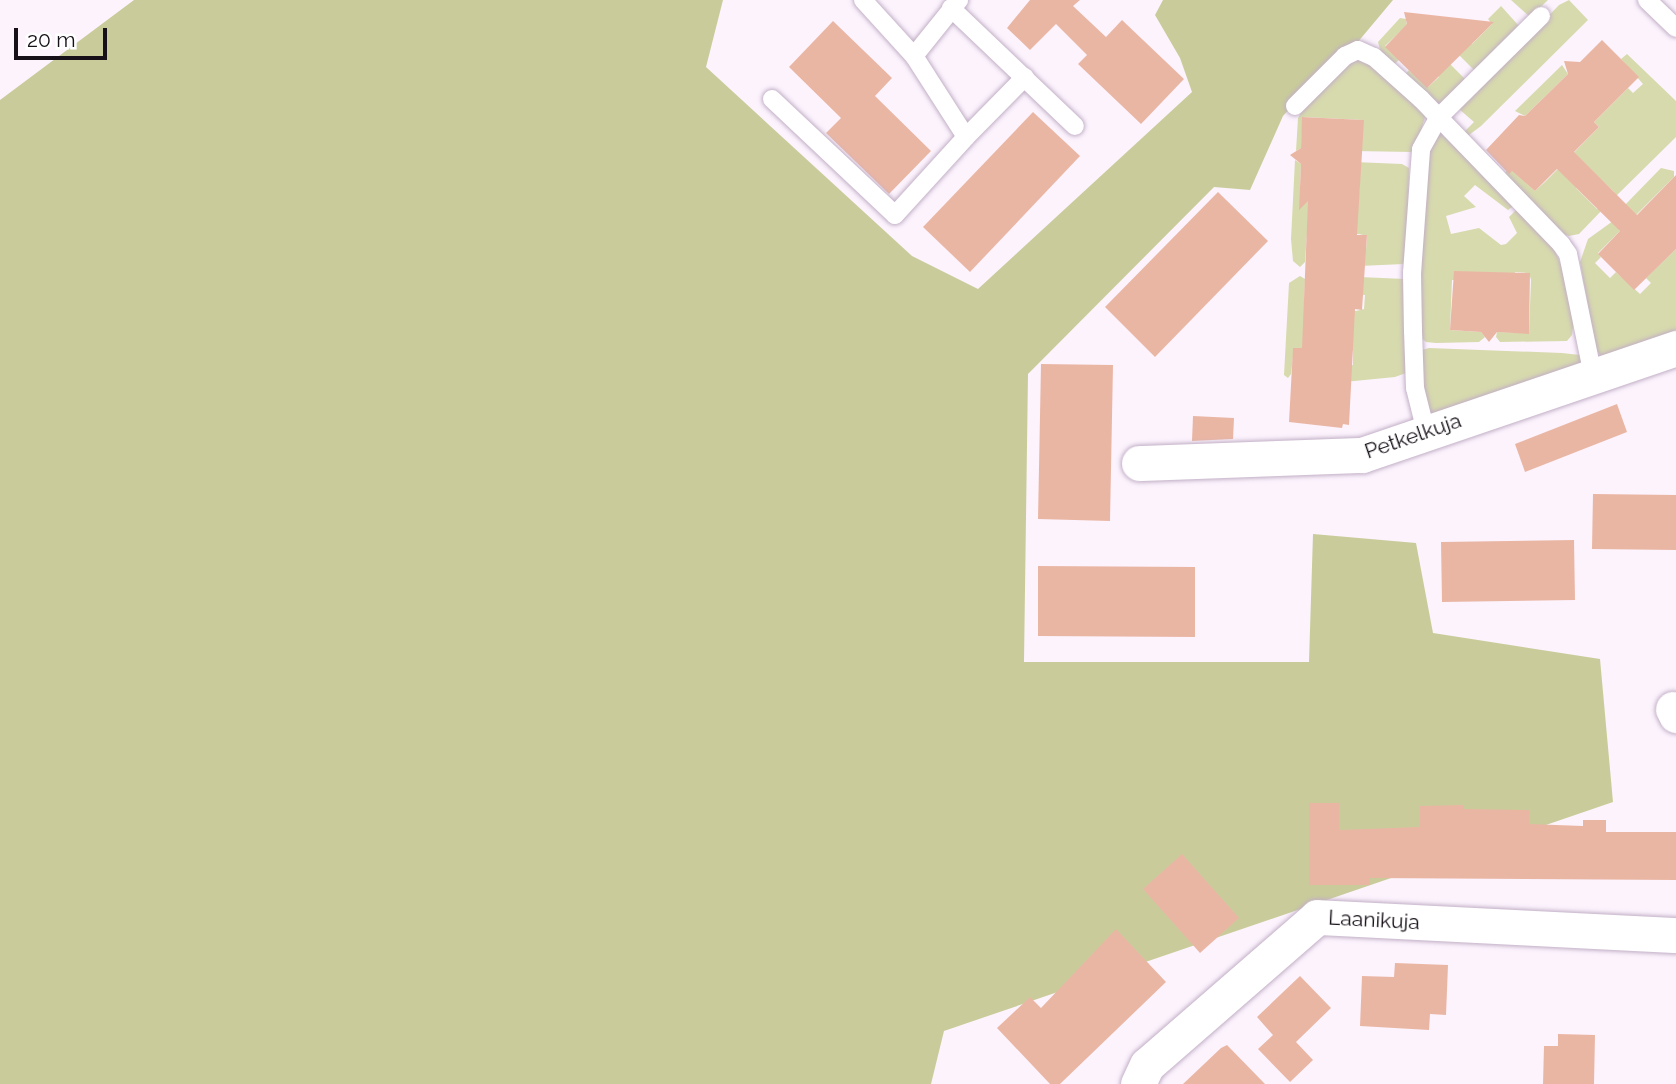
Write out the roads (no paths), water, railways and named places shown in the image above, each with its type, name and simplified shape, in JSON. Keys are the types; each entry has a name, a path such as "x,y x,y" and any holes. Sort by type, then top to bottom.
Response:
{"street":[{"name":"Petkelkuja","path":"1139,463 1363,456 1426,432 1676,348"},
{"name":"Laanikuja","path":"1138,1084 1147,1065 1317,917 1676,935"}],"lane":[{"path":"863,0 914,56 966,137"},
{"path":"1647,0 1676,27"},
{"path":"914,56 955,4 1075,126"},
{"path":"1426,432 1415,388 1412,272 1419,159 1426,135 1438,118 1541,16"},
{"path":"1295,106 1334,64 1358,50 1374,57 1552,233 1568,254 1592,376"},
{"path":"772,99 895,215 1025,77"}]}
